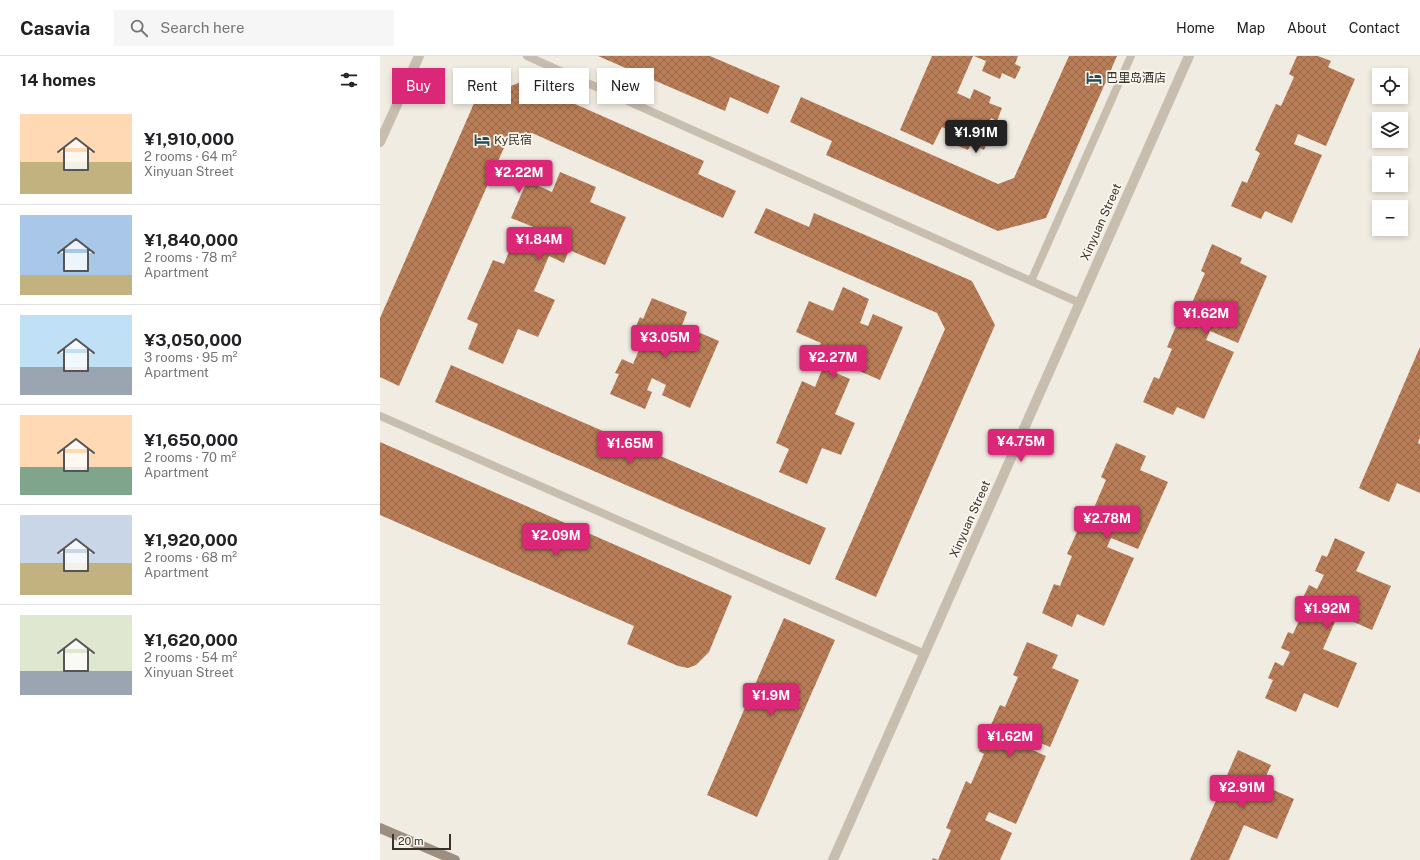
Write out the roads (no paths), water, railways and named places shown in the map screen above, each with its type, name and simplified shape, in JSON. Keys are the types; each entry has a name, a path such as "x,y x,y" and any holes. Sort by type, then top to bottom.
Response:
{"main road":[{"path":"380,828 451,859"}],"street":[{"path":"380,142 418,56"},
{"name":"Xinyuan Street","path":"833,860 1189,56"}],"lane":[{"path":"527,56 1080,303"},
{"path":"1031,281 1131,56"},
{"path":"380,416 925,654"}],"place":[{"name":"巴里岛酒店","path":"1094,78"},
{"name":"Ky民宿","path":"482,140"}]}
